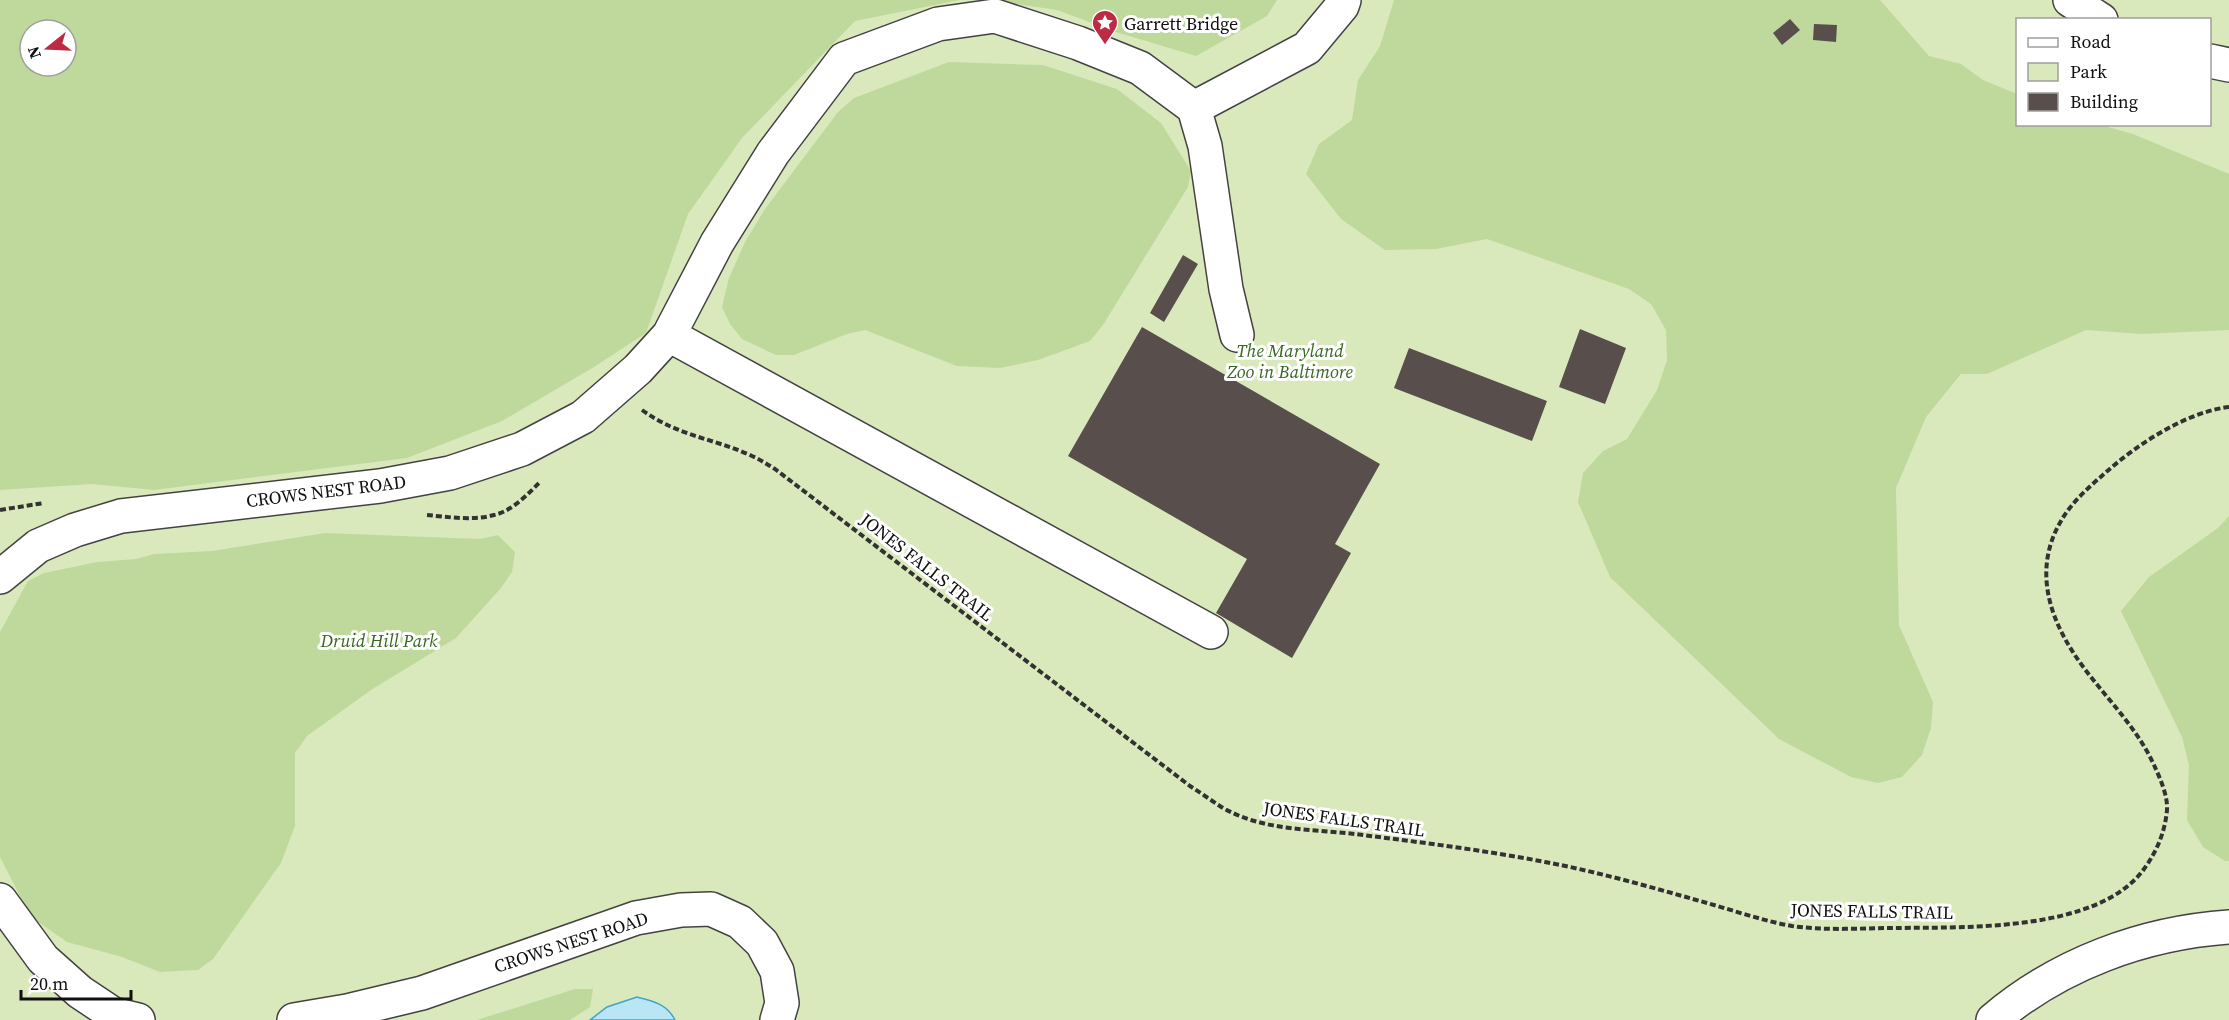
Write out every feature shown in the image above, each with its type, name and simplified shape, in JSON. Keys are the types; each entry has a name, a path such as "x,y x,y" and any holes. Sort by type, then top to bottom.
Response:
{"street":[{"path":"1237,335 1224,277 1205,146 1194,108 1307,48 1342,6 1344,0"},
{"path":"2070,0 2098,18"},
{"name":"CROWS NEST ROAD","path":"0,577 38,546 75,530 121,516 312,495 380,486 450,473 522,449 583,417 638,369 669,334 717,243 773,153 844,59 938,24 995,16 1078,43 1140,68 1194,108"},
{"path":"2211,61 2229,65"},
{"path":"669,334 1211,632"},
{"path":"0,900 43,959 80,992 113,1014 138,1020"},
{"name":"CROWS NEST ROAD","path":"294,1020 347,1011 422,993 636,918 681,910 711,909 740,922 762,943 777,971 782,1003 777,1020"},
{"path":"1993,1020 2045,982 2090,959 2147,940 2199,929 2229,927"}],"path":[{"name":"JONES FALLS TRAIL","path":"640,408 660,423 749,455 775,469 1190,786 1225,809 1251,820 1281,828 1354,834 1546,862 1794,926 1868,928 1998,926 2048,918 2090,907 2118,894 2141,872 2160,844 2168,807 2160,778 2145,746 2063,639 2051,611 2045,582 2049,551 2061,521 2081,495 2107,470 2141,445 2186,419 2229,407"},
{"path":"425,515 459,518 495,515 520,502 543,479"}],"green space":[{"name":"Druid Hill Park","path":"0,0 2229,0 2229,1020 0,1020"},
{"path":"0,0 960,0 855,21 742,138 688,214 646,333 594,367 502,421 407,458 154,490 92,484 0,490"},
{"path":"988,0 1277,0 1267,16 1196,56 1119,33 1057,10"},
{"path":"1394,0 1880,0 1929,56 1961,64 1983,80 2016,94 2016,126 2105,126 2133,134 2229,174 2229,330 2142,334 2086,330 1987,374 1961,374 1926,417 1896,488 1899,625 1933,702 1931,728 1922,755 1902,777 1878,783 1851,777 1779,739 1610,577 1578,502 1583,473 1603,451 1627,439 1657,390 1667,360 1666,330 1651,304 1629,289 1487,239 1436,249 1385,250 1341,219 1306,174 1319,144 1352,120 1358,80 1380,46"},
{"path":"949,62 1043,65 1117,89 1161,123 1191,171 1188,187 1103,325 1090,341 1038,360 1000,368 957,366 865,330 847,334 794,355 776,355 742,339 730,324 722,307 729,278 745,242 765,209 838,112 854,98"},
{"path":"2229,516 2229,861 2225,861 2203,847 2187,820 2189,765 2182,737 2121,611 2149,577 2218,528"},
{"path":"325,533 480,539 498,535 515,552 512,572 501,588 456,638 371,690 307,736 295,753 295,826 281,863 213,959 198,970 160,972 122,957 67,942 37,921 25,906 0,857 0,632 28,581 44,573 97,562 136,559 154,554 212,551"},
{"path":"575,989 593,989 590,1007 570,1020 477,1020"}],"water":[{"path":"637,997 664,1007 675,1020 590,1020 607,1007"}],"building":[{"path":"1790,19 1800,30 1782,45 1773,33"},
{"path":"1814,24 1837,25 1836,42 1813,40"},
{"path":"1183,255 1198,264 1164,322 1150,313"},
{"path":"1142,327 1380,464 1335,544 1351,553 1292,658 1216,613 1247,559 1068,456"},
{"path":"1580,329 1626,348 1605,404 1559,387"},
{"path":"1409,348 1547,401 1532,441 1394,388"}],"place":[{"name":"Garrett Bridge","path":"1105,46"}],"park label":[{"name":"The Maryland Zoo in Baltimore","path":"1290,360"}]}
